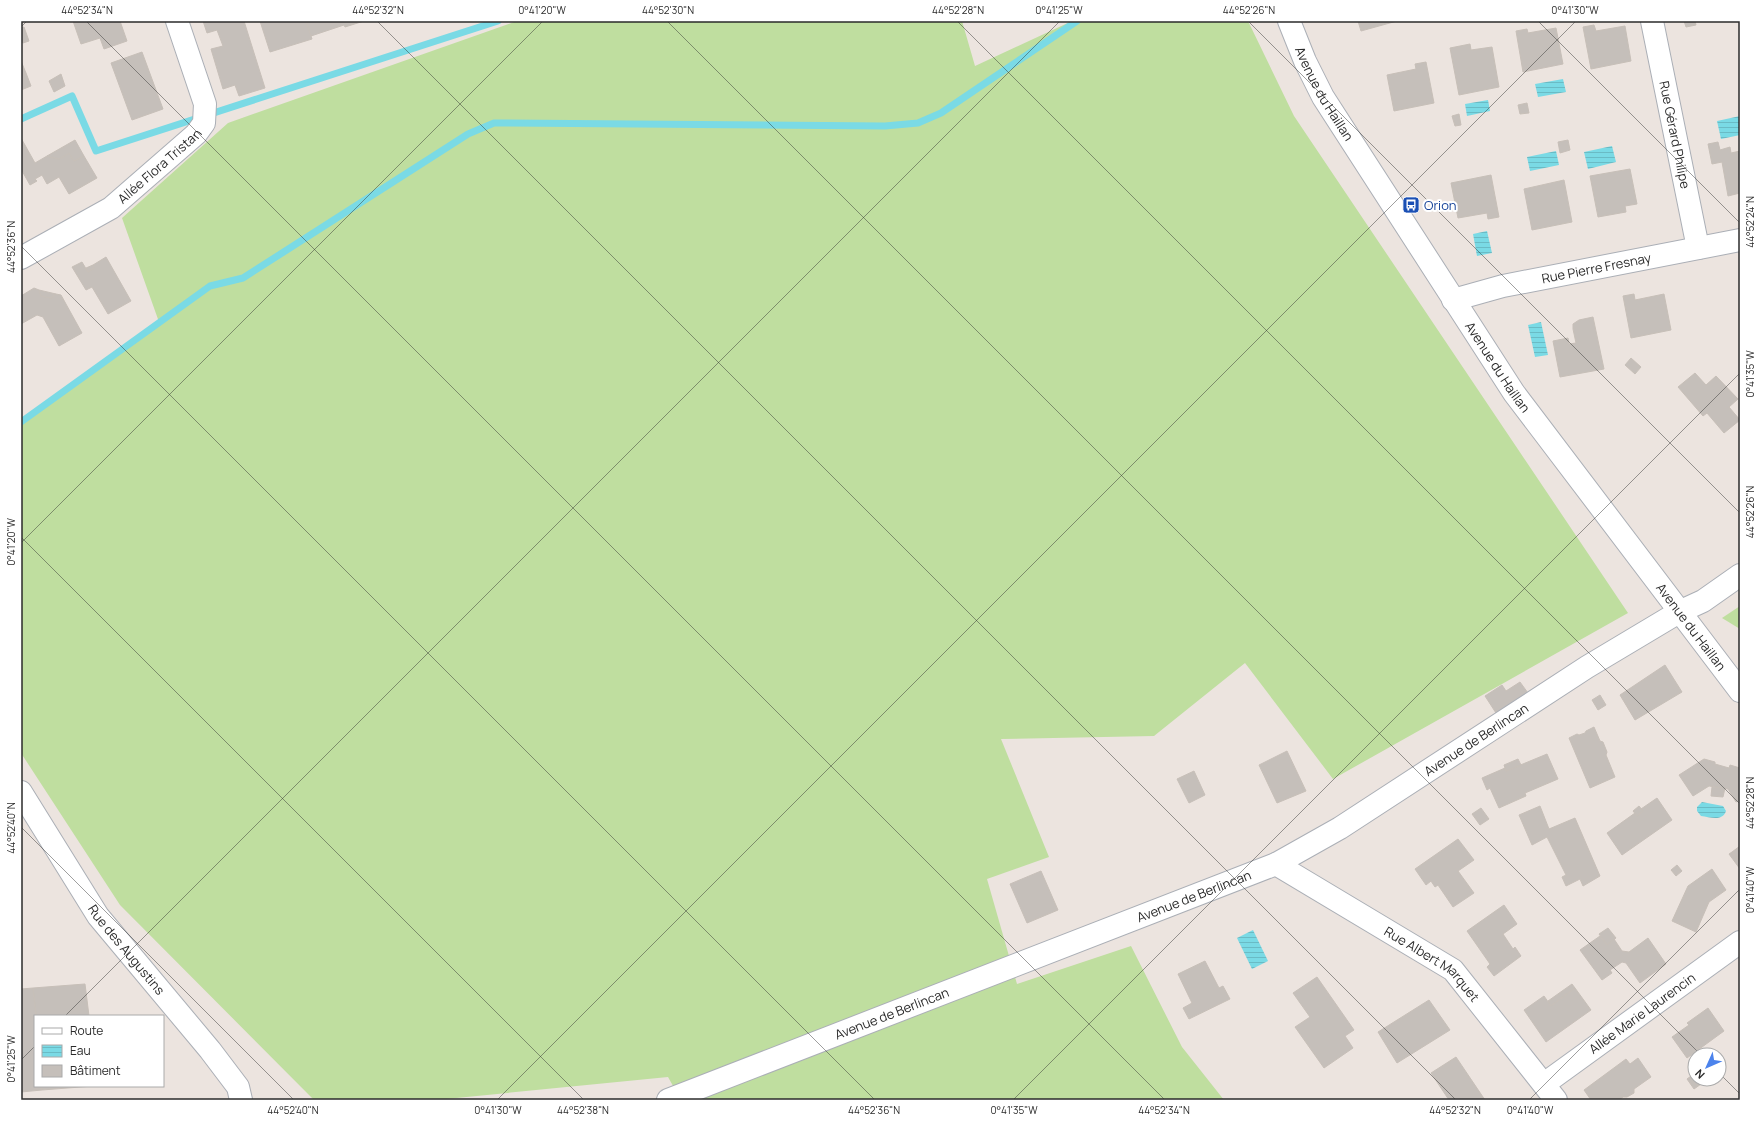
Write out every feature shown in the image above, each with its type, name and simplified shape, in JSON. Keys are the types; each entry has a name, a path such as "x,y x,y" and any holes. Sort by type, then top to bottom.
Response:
{"street":[{"name":"Allée Flora Tristan","path":"21,258 111,208 196,134 204,123 205,104 177,21"},
{"name":"Avenue du Haillan","path":"1289,21 1323,97 1523,406 1740,691"},
{"name":"Rue Gérard Philipe","path":"1652,21 1698,248"},
{"name":"Rue Pierre Fresnay","path":"1453,300 1503,286 1740,240"},
{"name":"Avenue de Berlincan","path":"668,1100 1276,864 1340,828 1588,667 1679,612 1702,601 1740,575"},
{"name":"Rue des Augustins","path":"21,792 98,916 210,1050 238,1087 241,1100"},
{"name":"Rue Albert Marquet","path":"1276,864 1453,970 1550,1092"},
{"name":"Allée Marie Laurencin","path":"1550,1092 1740,942"}],"green space":[{"path":"517,21 962,21 975,66 1072,21 1248,21 1294,116 1628,613 1333,779 1245,663 1154,736 1001,739 1049,857 987,879 1017,984 1131,946 1182,1047 1224,1100 681,1100 668,1077 436,1100 314,1100 120,905 21,753 21,425 159,322 122,218 228,123"},
{"path":"1740,606 1740,629 1722,618"}],"water":[{"path":"1563,79 1566,92 1538,97 1535,84"},
{"path":"1488,100 1490,111 1467,116 1465,104"},
{"path":"1740,116 1740,135 1721,139 1717,121"},
{"path":"1612,146 1616,162 1588,169 1584,152"},
{"path":"1556,151 1559,165 1530,171 1527,157"},
{"path":"1487,231 1492,253 1477,256 1473,234"},
{"path":"1541,322 1548,355 1535,357 1528,325"},
{"path":"1702,802 1723,806 1726,811 1722,817 1719,818 1701,816 1697,811 1697,807"},
{"path":"1253,930 1268,961 1252,969 1237,938"}],"building":[{"path":"73,21 120,21 127,41 104,49 100,38 81,44"},
{"path":"203,21 244,21 265,88 239,96 235,85 223,89 211,49 223,46 217,30 207,33"},
{"path":"260,21 306,21 312,39 270,52"},
{"path":"306,21 364,21 345,27 344,25 311,36"},
{"path":"1358,21 1397,21 1361,31"},
{"path":"1684,21 1695,21 1696,25 1686,27"},
{"path":"1594,25 1596,31 1625,26 1631,61 1591,69 1583,27"},
{"path":"24,27 29,41 23,43 21,39 21,28"},
{"path":"1556,28 1563,64 1523,72 1516,31 1527,29 1528,33"},
{"path":"1470,44 1471,50 1492,47 1499,87 1459,95 1450,48"},
{"path":"142,52 163,109 132,120 111,63"},
{"path":"21,61 26,73 21,75"},
{"path":"1426,62 1434,103 1394,111 1387,75 1416,69 1415,64"},
{"path":"26,73 31,86 21,90 21,75"},
{"path":"61,74 65,86 54,92 49,81"},
{"path":"1527,103 1529,113 1520,114 1518,105"},
{"path":"1459,114 1461,125 1455,126 1452,116"},
{"path":"21,138 35,163 47,156 59,159 69,153 74,161 84,156 97,178 69,194 59,177 47,184 42,175 35,179 37,181 30,185 21,169"},
{"path":"75,140 84,156 74,161 69,153 59,159 47,156"},
{"path":"1568,140 1570,150 1560,153 1558,142"},
{"path":"1718,142 1720,150 1730,147 1731,153 1740,151 1740,193 1728,196 1722,162 1712,164 1708,144"},
{"path":"1630,169 1637,204 1625,206 1626,212 1598,217 1590,176"},
{"path":"1491,175 1499,217 1488,219 1487,213 1458,218 1451,183"},
{"path":"1564,180 1572,222 1532,230 1524,189"},
{"path":"106,257 131,301 108,314 92,287 86,290 72,267 82,262 88,272 94,268 93,265"},
{"path":"93,265 94,268 88,272 86,268"},
{"path":"34,288 39,290 41,296 51,298 56,294 61,295 82,333 59,346 43,317 37,315 21,324 21,296"},
{"path":"39,290 56,294 51,298 41,296"},
{"path":"1634,294 1635,300 1664,294 1671,330 1631,338 1623,296"},
{"path":"1593,317 1604,369 1560,377 1553,341 1568,338 1569,344 1576,343 1573,324 1579,320"},
{"path":"1631,358 1641,367 1635,374 1625,365"},
{"path":"1695,373 1706,385 1716,376 1738,399 1729,407 1740,420 1724,433 1707,413 1703,416 1678,387"},
{"path":"1665,665 1682,692 1635,720 1620,695"},
{"path":"1520,682 1528,693 1496,713 1485,696 1502,685 1506,691"},
{"path":"1600,695 1606,705 1598,710 1592,700"},
{"path":"1594,727 1600,741 1603,742 1607,752 1606,755 1615,777 1590,788 1569,738 1577,734 1579,735 1585,733"},
{"path":"1287,751 1306,791 1277,803 1259,765"},
{"path":"1547,754 1558,779 1525,793 1526,796 1499,808 1490,788 1487,790 1482,778 1505,768 1506,771"},
{"path":"1518,759 1521,765 1506,771 1504,765"},
{"path":"1704,759 1729,768 1730,765 1740,768 1740,800 1736,802 1728,789 1709,786 1693,796 1679,775"},
{"path":"1194,771 1205,795 1189,803 1177,779"},
{"path":"1712,787 1725,788 1723,797 1711,796"},
{"path":"1657,798 1672,820 1622,855 1607,833 1635,813 1637,816 1643,811 1641,809"},
{"path":"1540,806 1549,829 1575,818 1600,876 1583,886 1580,879 1566,886 1562,877 1566,875 1547,837 1532,845 1519,815"},
{"path":"1639,806 1643,811 1637,816 1633,811"},
{"path":"1481,808 1489,819 1480,825 1472,814"},
{"path":"1458,839 1474,860 1458,871 1474,893 1453,907 1438,885 1435,887 1431,881 1426,885 1415,869"},
{"path":"1740,846 1740,862 1732,852"},
{"path":"1732,852 1740,862 1740,869 1729,854"},
{"path":"1677,865 1682,871 1676,876 1671,870"},
{"path":"1712,869 1726,890 1709,902 1696,932 1672,921 1688,886"},
{"path":"1041,871 1058,910 1027,923 1010,884"},
{"path":"1504,905 1517,924 1503,934 1513,949 1515,947 1521,956 1494,976 1487,967 1490,964 1467,931"},
{"path":"1608,928 1616,938 1607,945 1599,934"},
{"path":"1600,936 1607,945 1614,939 1622,951 1629,952 1648,938 1666,964 1640,983 1626,963 1622,962 1610,970 1612,973 1602,980 1580,950"},
{"path":"1205,961 1219,988 1223,986 1230,999 1189,1019 1183,1008 1192,1003 1178,974"},
{"path":"1317,977 1354,1030 1345,1036 1353,1048 1324,1068 1295,1027 1310,1017 1293,993"},
{"path":"85,984 89,1015 36,1015 33,988"},
{"path":"1572,984 1575,988 1551,1006 1548,1001"},
{"path":"33,988 36,1015 34,1015 34,1087 41,1087 42,1090 21,1092 21,989"},
{"path":"1575,988 1591,1010 1546,1042 1524,1010 1544,996 1551,1006"},
{"path":"1429,1000 1450,1030 1397,1063 1378,1032"},
{"path":"1708,1008 1724,1031 1702,1047 1687,1047 1687,1058 1672,1037 1689,1025 1687,1023"},
{"path":"1456,1057 1485,1100 1449,1100 1431,1073"},
{"path":"1638,1058 1651,1077 1634,1089 1634,1093 1619,1100 1591,1100 1584,1090 1626,1059 1630,1064"},
{"path":"41,1087 80,1087 42,1090"}],"waterway":[{"path":"21,119 72,96 96,151 498,21"},
{"path":"21,422 210,286 243,278 468,134 494,123 885,126 918,123 941,113 1077,21"}],"place":[{"name":"Orion","path":"1411,205"}]}
